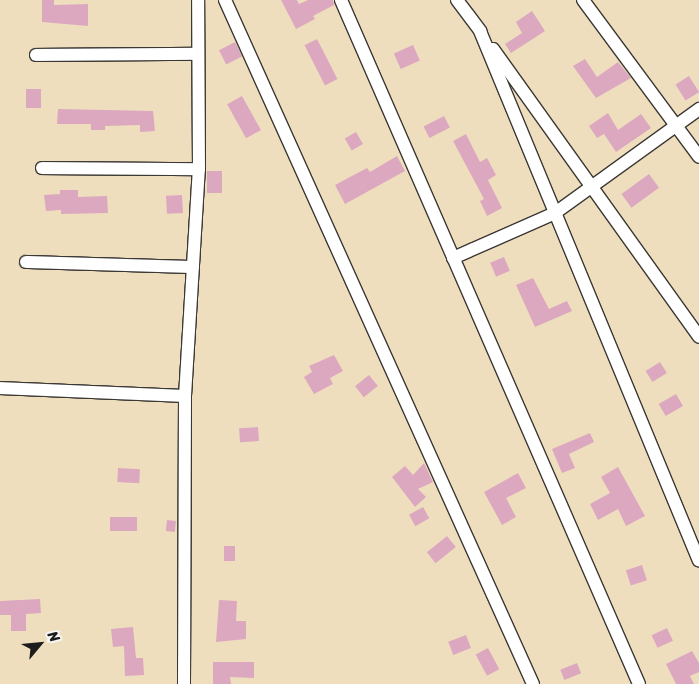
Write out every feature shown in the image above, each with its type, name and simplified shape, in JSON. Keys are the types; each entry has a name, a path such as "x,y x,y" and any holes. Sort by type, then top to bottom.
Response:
{"street":[{"path":"184,684 185,396 198,169 198,0"},
{"path":"225,0 533,684"},
{"path":"341,0 639,684"},
{"path":"458,0 699,337"},
{"path":"583,0 699,157"},
{"path":"480,31 699,561"},
{"path":"36,55 198,54"},
{"path":"453,258 555,213 699,109"},
{"path":"42,168 198,169"},
{"path":"26,262 193,267"},
{"path":"0,388 185,396"}],"building":[{"path":"42,0 54,0 54,5 88,4 88,26 42,22"},
{"path":"281,0 297,0 299,4 308,0 333,0 334,5 313,16 315,19 296,29"},
{"path":"532,11 545,31 511,53 505,44 522,33 516,22"},
{"path":"317,39 337,79 325,85 305,45"},
{"path":"235,42 242,56 226,64 219,50"},
{"path":"413,45 420,61 401,69 394,54"},
{"path":"585,59 597,77 618,62 631,78 596,98 573,66"},
{"path":"689,76 699,92 685,101 675,84"},
{"path":"26,89 41,89 41,108 26,108"},
{"path":"242,96 261,130 246,138 227,104"},
{"path":"58,109 153,111 155,131 140,132 140,125 105,126 105,130 91,130 91,124 57,124"},
{"path":"608,113 618,130 641,114 651,128 616,152 604,134 597,138 589,126"},
{"path":"444,116 450,128 429,138 424,126"},
{"path":"356,132 363,144 352,151 345,138"},
{"path":"466,134 480,162 487,158 496,175 488,180 502,208 487,216 480,201 484,199 453,141"},
{"path":"397,156 405,171 345,204 335,185 367,168 370,172"},
{"path":"207,171 222,171 222,193 207,193"},
{"path":"649,174 659,188 631,208 621,194"},
{"path":"60,190 78,190 78,197 107,196 108,213 61,214 61,210 46,211 44,195 60,194"},
{"path":"182,195 183,213 167,214 166,196"},
{"path":"504,257 510,271 496,277 490,263"},
{"path":"533,278 549,309 567,301 572,311 535,327 516,285"},
{"path":"334,355 343,371 330,378 333,384 314,394 304,377 312,372 309,366"},
{"path":"660,362 667,373 652,382 646,371"},
{"path":"369,375 378,386 364,397 355,386"},
{"path":"676,394 683,406 666,416 659,404"},
{"path":"258,427 259,441 240,442 239,428"},
{"path":"590,433 594,442 569,454 575,468 562,473 552,449"},
{"path":"424,463 433,482 418,489 426,497 415,507 392,477 405,466 413,475"},
{"path":"618,467 645,516 626,526 618,509 598,520 590,504 610,493 601,477"},
{"path":"118,468 140,469 139,483 117,482"},
{"path":"518,473 526,488 506,498 516,517 502,525 484,492"},
{"path":"423,507 429,518 415,526 409,515"},
{"path":"110,517 137,517 137,531 110,531"},
{"path":"167,520 176,521 175,532 166,531"},
{"path":"447,536 456,547 436,563 427,552"},
{"path":"224,546 235,546 235,561 224,561"},
{"path":"642,565 647,580 631,585 626,570"},
{"path":"40,599 41,613 26,614 26,631 11,631 11,615 0,615 0,601"},
{"path":"219,600 237,601 236,621 246,621 246,639 216,642"},
{"path":"133,627 136,658 143,658 144,675 125,676 124,646 113,647 111,629"},
{"path":"667,628 673,641 658,648 652,635"},
{"path":"466,635 471,648 453,655 448,642"},
{"path":"488,648 499,669 487,676 476,655"},
{"path":"692,651 699,663 699,672 690,676 694,684 676,684 666,664"},
{"path":"213,662 254,662 254,678 230,677 231,684 213,684"},
{"path":"577,663 581,673 564,680 560,670"}]}
